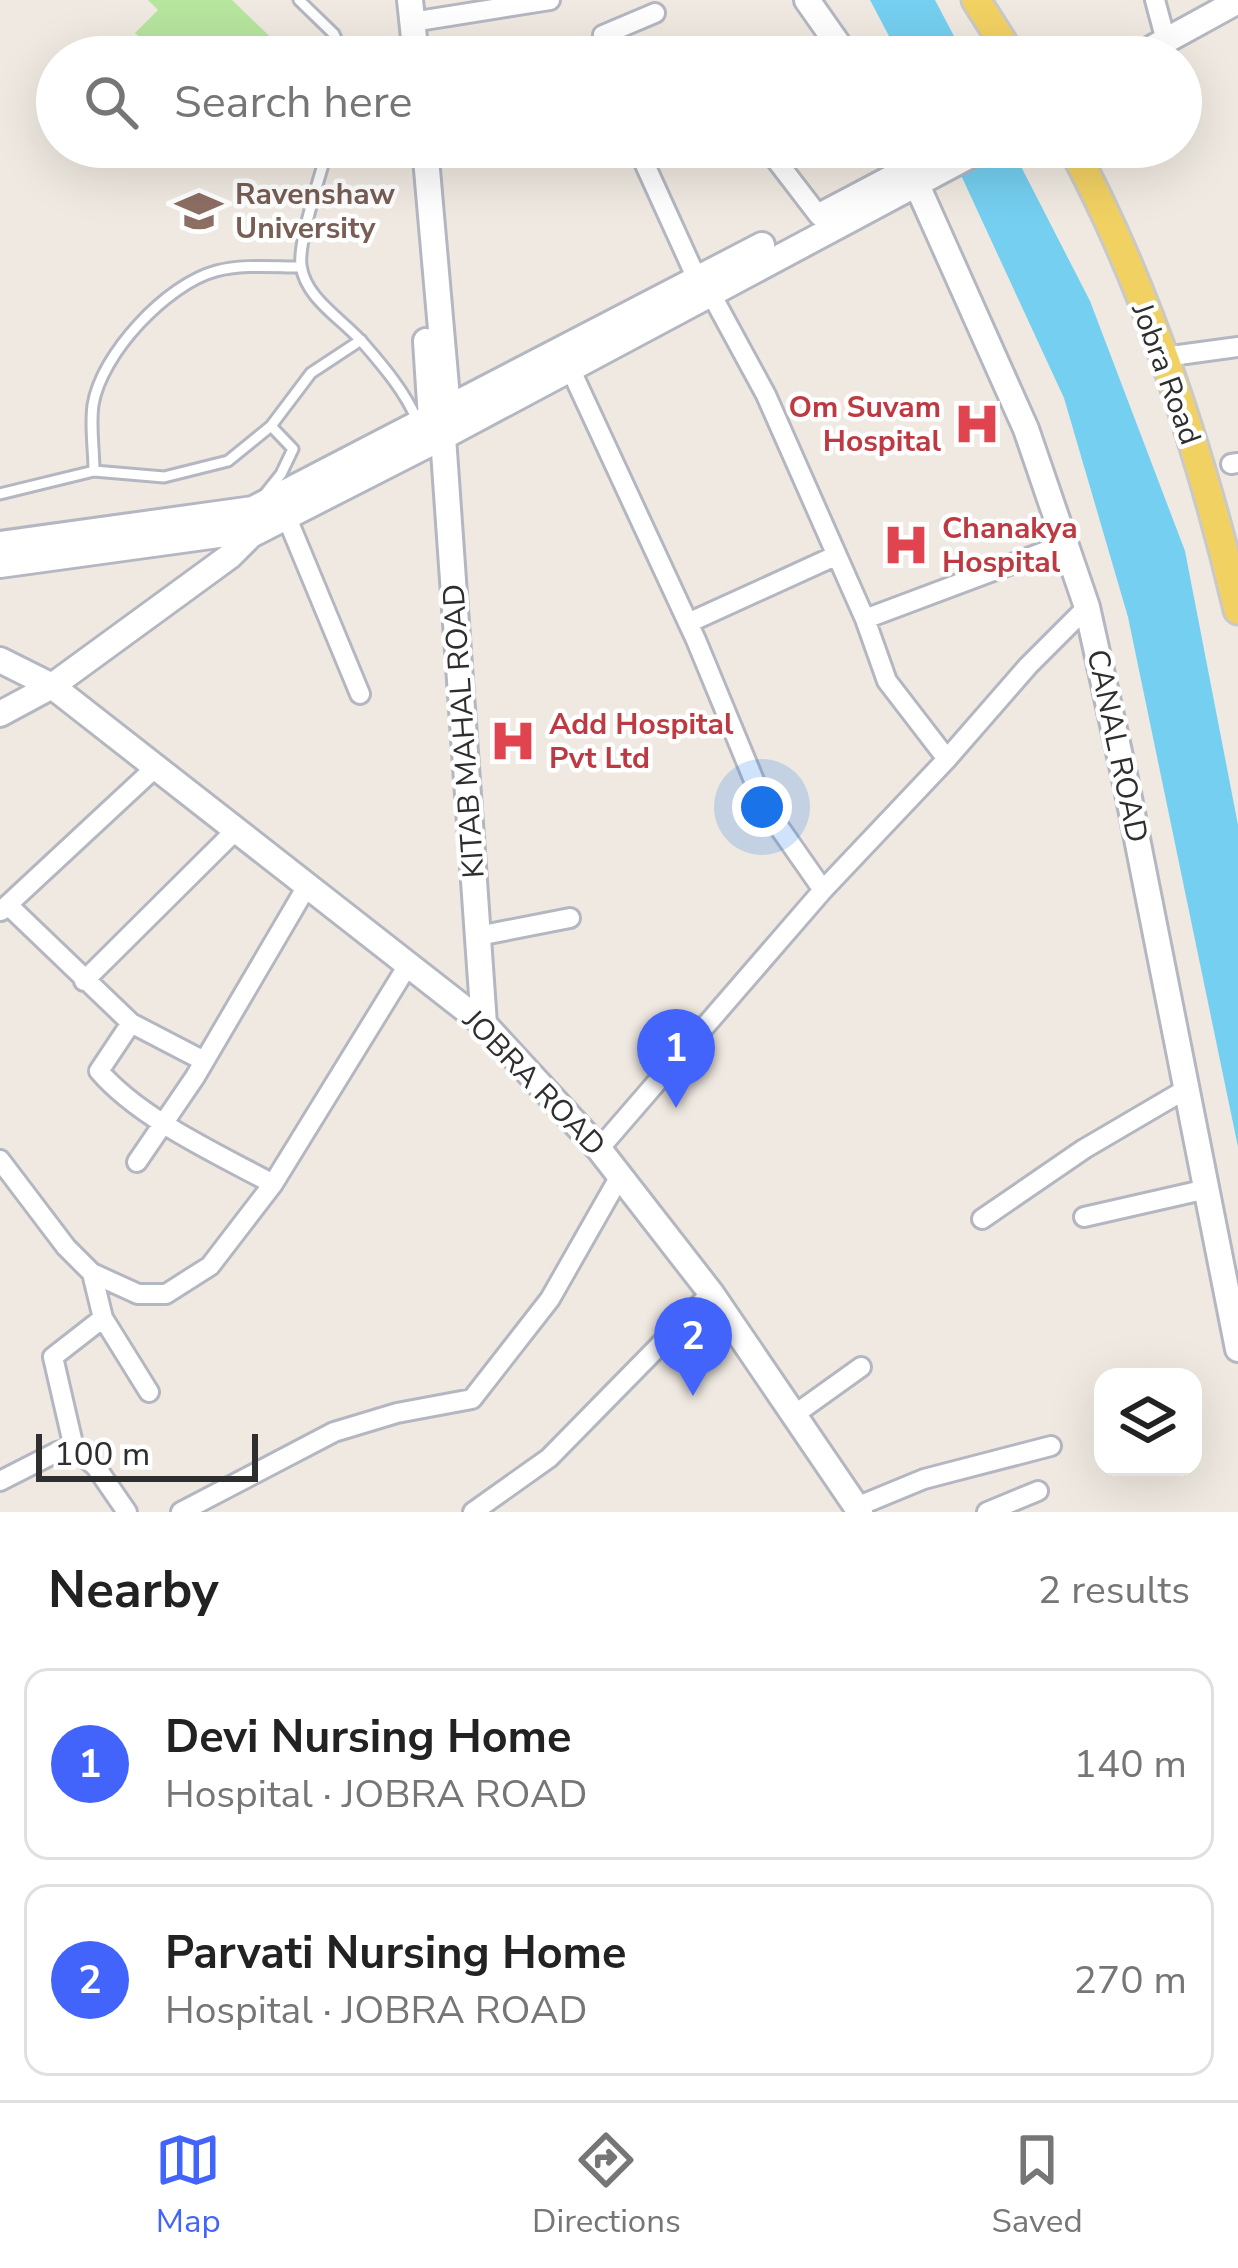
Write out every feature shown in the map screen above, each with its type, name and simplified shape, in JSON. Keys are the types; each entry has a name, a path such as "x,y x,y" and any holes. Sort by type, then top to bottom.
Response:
{"main road":[{"path":"807,0 833,36"},
{"path":"976,0 999,36"},
{"path":"1175,36 1238,1"},
{"path":"413,168 435,423"},
{"path":"426,168 435,423"},
{"path":"0,565 240,532 916,168"},
{"path":"0,544 287,518 415,448 435,423 569,367 819,216 916,168"},
{"name":"CANAL ROAD","path":"916,168 1026,429 1088,607 1238,1349"},
{"name":"Jobra Road","path":"1083,168 1164,357 1217,520 1238,610"},
{"name":"KITAB MAHAL ROAD","path":"435,423 484,1024"},
{"path":"0,714 52,686 230,556 252,522"},
{"name":"JOBRA ROAD","path":"0,660 52,686 484,1024 599,1149 711,1293 858,1509"}],"street":[{"path":"407,7 550,0"},
{"path":"1155,0 1165,36"},
{"path":"603,36 656,13"},
{"path":"647,168 704,286 766,395 865,619 887,681 947,759"},
{"path":"782,168 819,216"},
{"path":"1164,357 1238,346"},
{"path":"569,367 688,623 765,807 823,890"},
{"path":"287,518 360,694"},
{"path":"865,619 1065,544"},
{"path":"688,623 835,556"},
{"path":"599,1149 823,890 1088,607"},
{"path":"156,767 4,909 131,1023 204,1061"},
{"path":"84,981 236,830"},
{"path":"137,1162 204,1061 307,886"},
{"path":"478,936 569,917"},
{"path":"0,1160 66,1247 92,1273 138,1294 166,1294 183,1286 210,1266 273,1184 408,965"},
{"path":"131,1023 99,1071 164,1122 273,1184"},
{"path":"982,1219 1188,1088"},
{"path":"181,1512 334,1432 397,1413 472,1399 550,1299 620,1176"},
{"path":"1084,1217 1207,1189"},
{"path":"92,1273 103,1318 149,1392"},
{"path":"473,1512 548,1458 711,1293"},
{"path":"103,1318 53,1357 74,1448 96,1467 127,1512"},
{"path":"794,1415 861,1367"},
{"path":"858,1509 924,1479 1051,1446"},
{"path":"0,1481 74,1448"},
{"path":"987,1512 1038,1491"}],"lane":[{"path":"299,0 335,36"},
{"path":"323,168 301,267 304,279 409,400 435,423"},
{"path":"94,471 93,403 110,357 144,320 190,280 212,272 234,267 301,267"},
{"path":"0,494 94,471 164,478 228,461 272,426 311,373 361,340"},
{"path":"252,522 293,449 272,426"}],"green space":[{"path":"148,0 232,0 269,36 138,36 135,33 158,10"}],"water":[{"path":"870,0 935,0 954,36 889,36"},
{"path":"958,168 1022,168 1090,301 1185,551 1238,825 1238,1147 1128,617 1064,398"}],"place":[{"name":"Ravenshaw University","path":"199,211"},
{"name":"Om Suvam Hospital","path":"977,424"},
{"name":"Chanakya Hospital","path":"906,545"},
{"name":"Add Hospital Pvt Ltd","path":"513,741"},
{"name":"Devi Nursing Home","path":"676,1108"},
{"name":"Parvati Nursing Home","path":"693,1396"}]}
